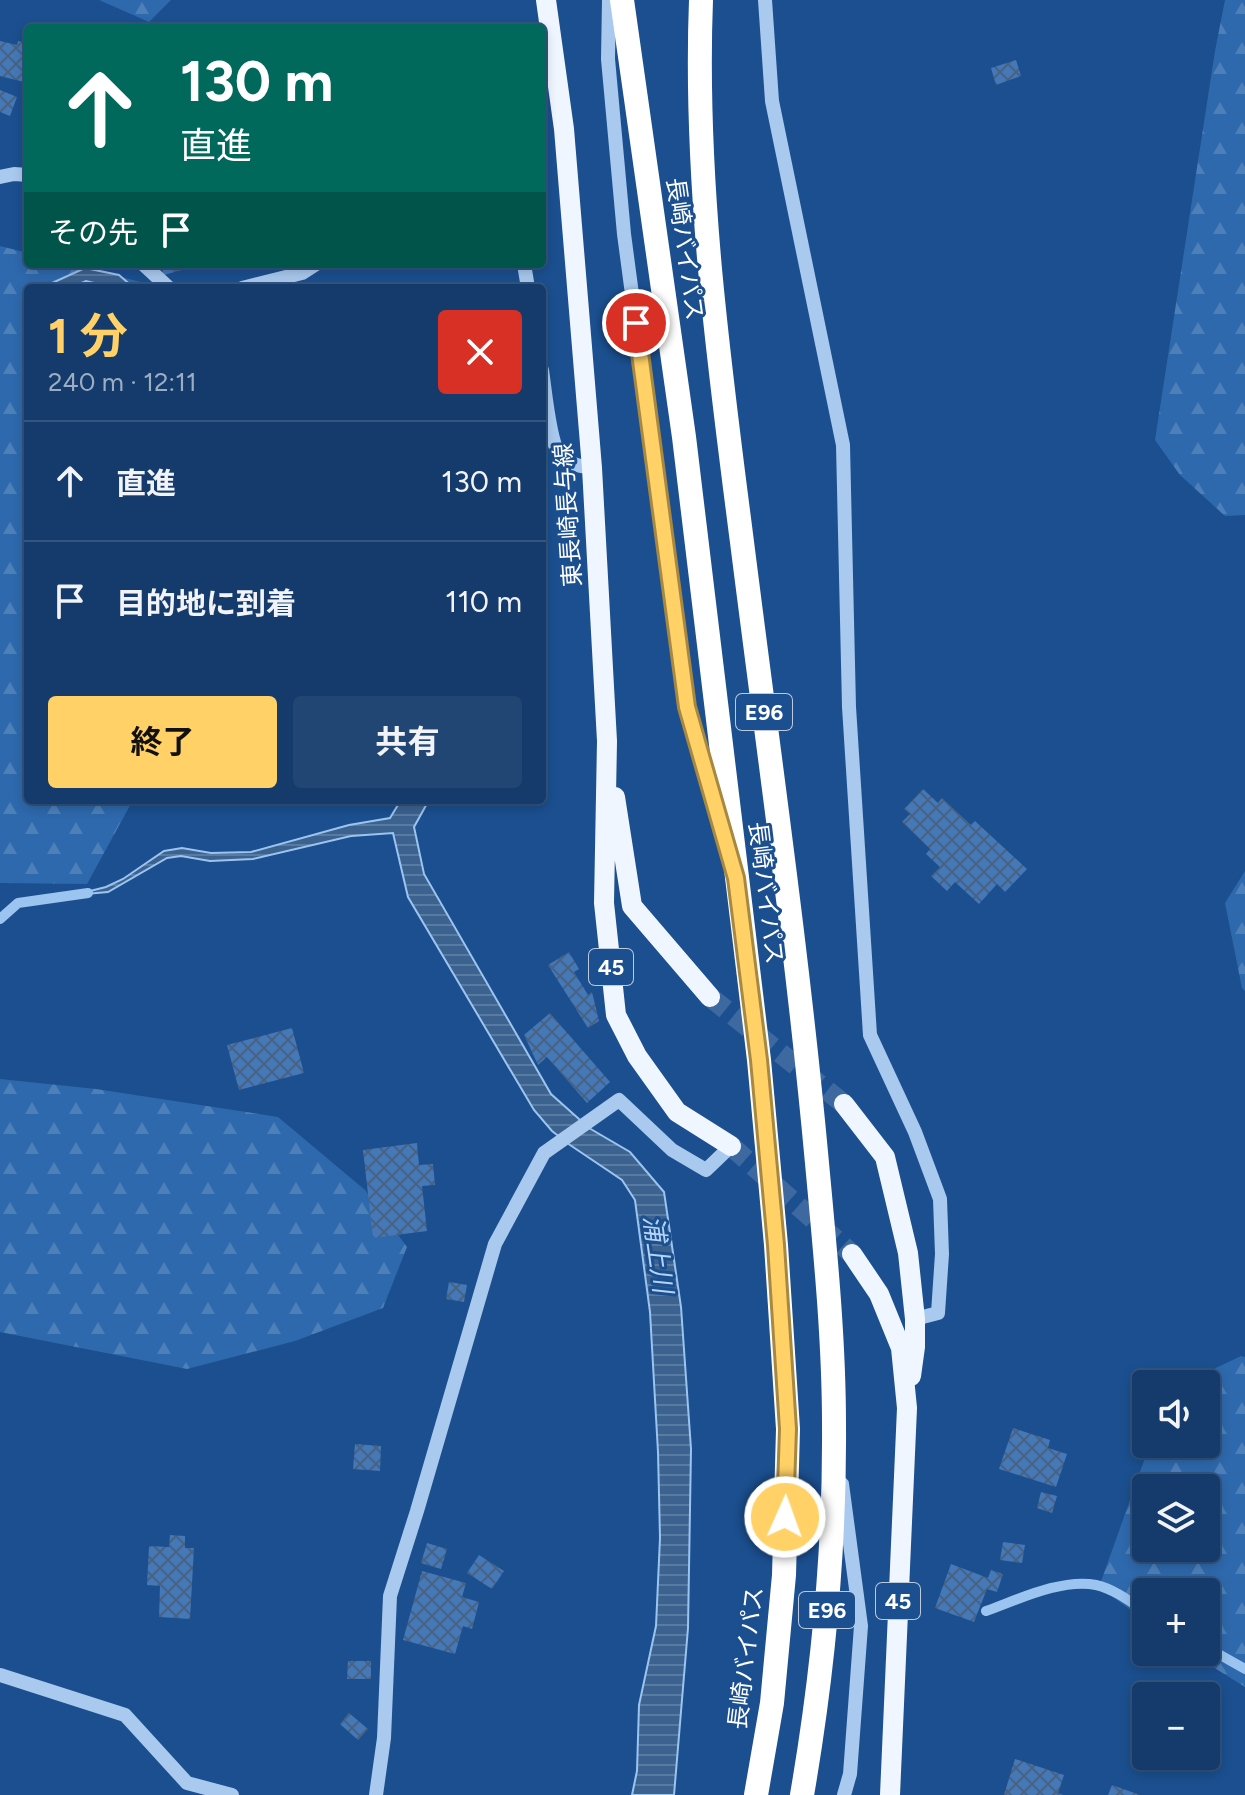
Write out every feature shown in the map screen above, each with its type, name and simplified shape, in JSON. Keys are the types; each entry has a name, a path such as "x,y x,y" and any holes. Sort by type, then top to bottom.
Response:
{"highway":[{"name":"長崎バイパス","path":"622,0 684,437 759,1060 776,1245 788,1429 784,1575 772,1703 756,1795"},
{"name":"長崎バイパス","path":"701,0 698,74 708,240 727,426 807,1056 825,1247 834,1424 830,1580 817,1709 802,1795"}],"main road":[{"name":"東長崎長与線","path":"546,0 564,129 592,468 607,741 604,903 616,1015 637,1056 677,1112 731,1146"},
{"name":"東長崎長与線","path":"607,741 632,906 710,997"},
{"name":"45","path":"844,1104 885,1157 908,1253 915,1319 915,1347 907,1408 890,1795"},
{"name":"45","path":"852,1254 879,1294 901,1348 907,1408"}],"street":[{"path":"609,0 608,59 624,234 687,707 736,878"},
{"path":"765,0 772,101 843,445 849,707 870,1035 915,1132 940,1199 942,1254 938,1313 915,1319"},
{"path":"0,177 24,175"},
{"path":"147,268 165,284"},
{"path":"258,284 302,273 310,268"},
{"path":"546,394 559,454 576,466 592,468"},
{"path":"376,1795 384,1738 390,1596 495,1244 544,1153 619,1100 672,1150 706,1170 731,1146"},
{"path":"834,1424 861,1626 850,1774 844,1795"},
{"path":"0,1675 125,1715 187,1783 232,1795"}],"green space":[{"path":"99,0 171,0 149,22"},
{"path":"1225,0 1245,0 1245,515 1225,516 1180,475 1155,440"},
{"path":"0,246 24,252 24,268 86,268 148,284 24,284 24,804 131,804 87,884 0,883"},
{"path":"1245,871 1245,991 1225,903"},
{"path":"0,1079 96,1089 278,1117 365,1190 407,1247 383,1308 295,1341 187,1369 0,1332"},
{"path":"1245,1357 1245,1687 1211,1666 1220,1666 1220,1578 1132,1578 1132,1611 1099,1587 1132,1494 1132,1562 1220,1562 1220,1474 1139,1474 1145,1458 1220,1458 1220,1370 1212,1370"}],"water":[{"path":"85,268 119,275 129,284 86,281 50,284"},
{"name":"浦上川","path":"399,804 427,804 414,827 424,874 551,1094 589,1128 630,1152 664,1192 681,1307 691,1449 688,1628 674,1795 632,1795 637,1771 639,1705 656,1626 660,1538 650,1312 635,1200 622,1180 552,1131 534,1110 408,897 393,833 351,836 253,859 210,861 181,856 167,858 108,892 74,895 123,879 164,851 182,848 211,853 251,852 349,825 390,818"}],"building":[{"path":"0,41 17,45 18,41 24,42 24,82 0,76"},
{"path":"1016,60 1021,76 996,85 991,68"},
{"path":"0,90 17,97 10,116 0,112"},
{"path":"161,268 188,268 164,275"},
{"path":"923,789 938,803 942,798 971,825 975,821 1027,869 1005,892 997,884 979,904 955,882 947,891 931,876 940,867 926,854 930,849 902,822 910,814 904,809"},
{"path":"569,952 579,969 574,972 588,995 592,992 599,1021 588,1028 548,965"},
{"path":"550,1013 610,1082 587,1103 547,1057 538,1065 524,1035"},
{"path":"292,1028 304,1073 239,1090 227,1045"},
{"path":"417,1143 419,1165 433,1164 435,1185 422,1186 427,1231 373,1238 363,1150"},
{"path":"449,1282 467,1285 464,1302 446,1299"},
{"path":"1013,1428 1050,1440 1048,1448 1067,1454 1056,1487 999,1469"},
{"path":"355,1444 381,1446 380,1471 353,1469"},
{"path":"1041,1492 1057,1496 1052,1513 1037,1508"},
{"path":"170,1535 185,1536 185,1548 194,1548 190,1619 159,1617 160,1586 147,1585 149,1546 169,1547"},
{"path":"1003,1542 1025,1545 1022,1563 1000,1560"},
{"path":"427,1543 447,1549 441,1569 421,1563"},
{"path":"479,1555 504,1571 492,1589 467,1573"},
{"path":"951,1564 988,1578 991,1570 1003,1574 997,1592 987,1589 974,1622 935,1608"},
{"path":"422,1571 466,1583 462,1597 479,1602 472,1629 463,1626 455,1654 403,1640"},
{"path":"348,1661 371,1661 371,1679 347,1679"},
{"path":"349,1713 368,1729 358,1740 340,1724"},
{"path":"1015,1759 1064,1775 1058,1793 1063,1795 1004,1795"},
{"path":"1112,1785 1140,1795 1108,1795"}],"waterway":[{"path":"0,919 18,903 88,893"},
{"path":"986,1611 1054,1587 1083,1584 1096,1585 1132,1603"},
{"path":"1220,1655 1245,1669"}],"tunnel":[{"path":"710,997 844,1104"},
{"path":"731,1146 852,1254"}],"route":[{"path":"636,323 687,707 736,878 759,1060 776,1245 788,1429 785,1517"}]}
